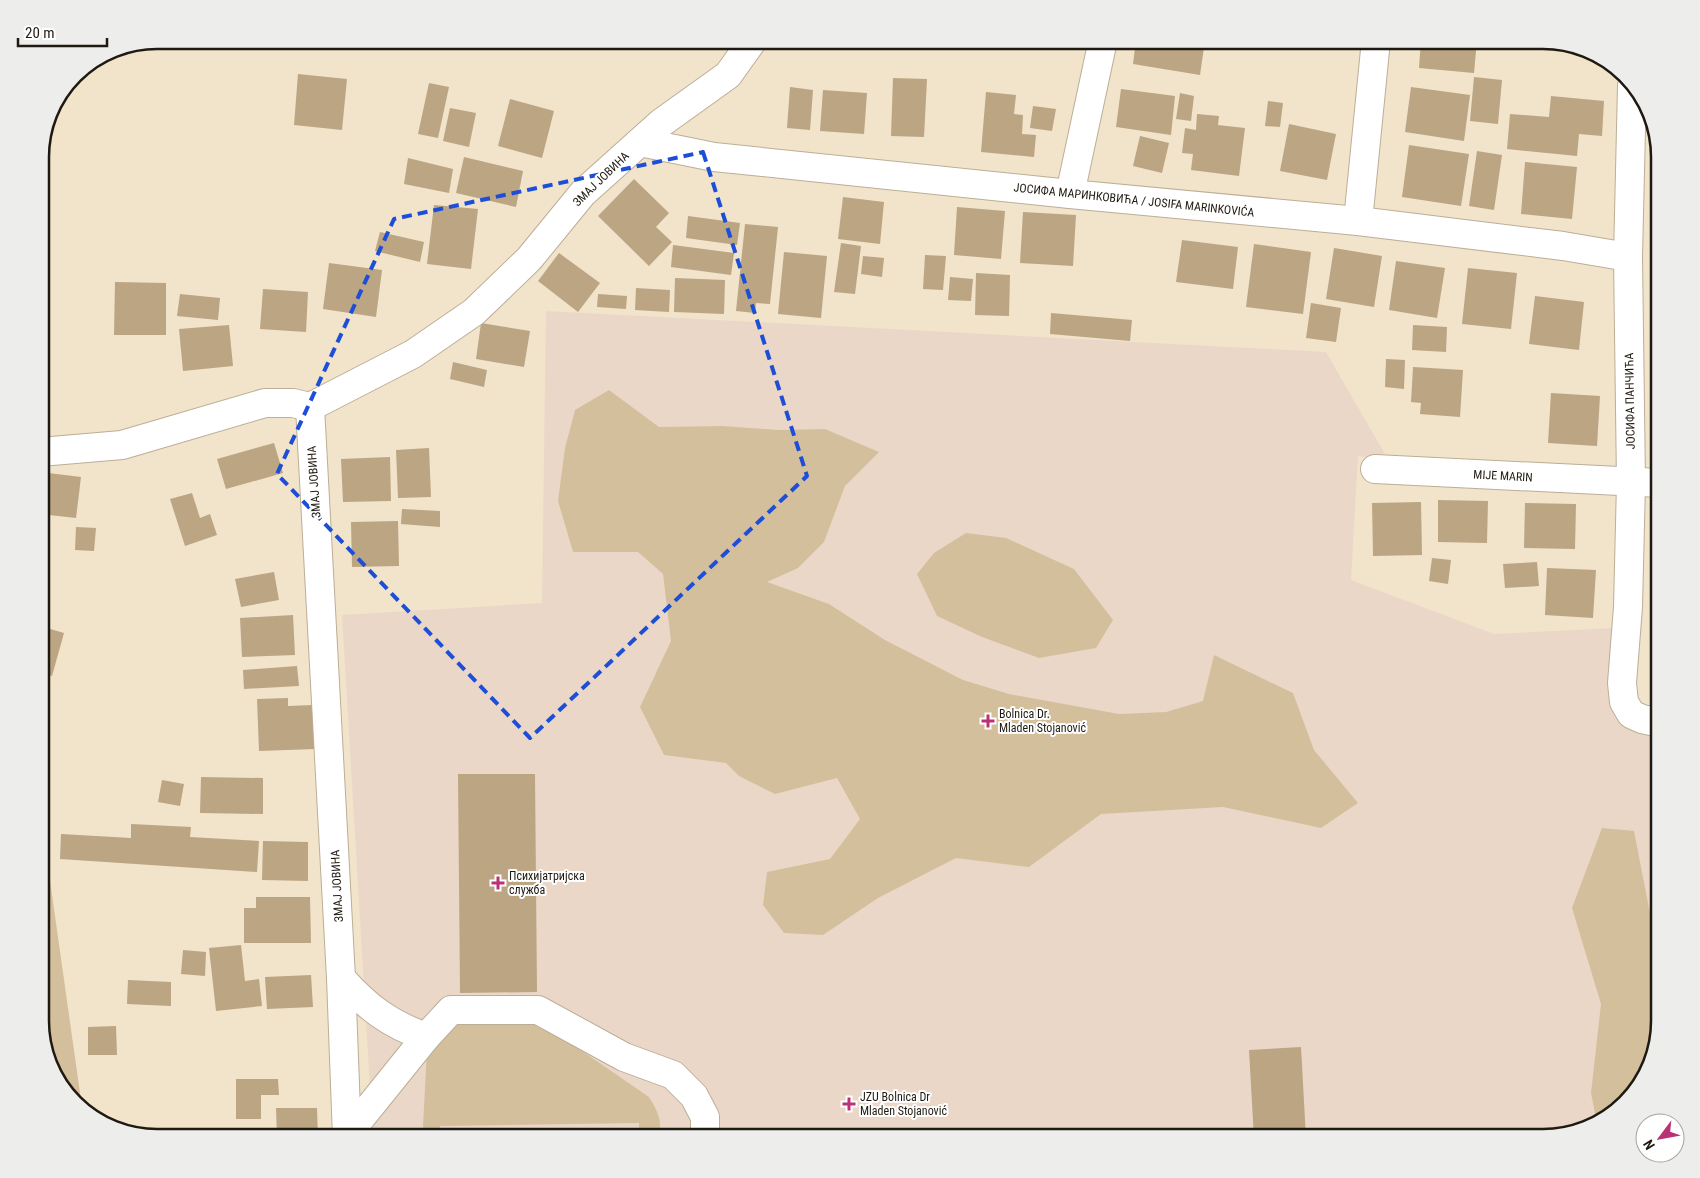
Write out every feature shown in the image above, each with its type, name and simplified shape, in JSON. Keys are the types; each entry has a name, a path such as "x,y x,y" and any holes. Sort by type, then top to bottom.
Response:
{"street":[{"name":"ЗМАЈ ЈОВИНА","path":"347,1129 341,978 310,407 413,354 474,312 528,259 583,193 661,123 728,75 747,49"},
{"path":"1070,194 1101,49"},
{"path":"1358,221 1375,49"},
{"name":"ЈОСИФА ПАНЧИЋА","path":"1632,96 1628,257 1631,483 1628,607 1622,683 1624,702 1631,714 1651,721"},
{"name":"ЈОСИФА МАРИНКОВИЋА / JOSIFA MARINKOVIĆA","path":"640,142 714,156 1070,194 1358,221 1563,246 1628,257"},
{"path":"49,451 122,445 265,403 293,403 310,407"},
{"name":"MIJE MARIN","path":"1375,470 1651,483"},
{"path":"341,978 361,1000 382,1017 408,1031 426,1037"},
{"path":"353,1129 426,1037 451,1010 538,1010 624,1058 673,1075 694,1096 705,1117 705,1129"}],"highlighted area":[{"path":"703,152 807,476 530,738 277,474 394,219"}],"shaded area":[{"name":"Bolnica Dr. Mladen Stojanović","path":"546,311 1326,352 1389,461 1358,456 1351,580 1494,634 1613,628 1613,701 1651,725 1651,1021 1648,1049 1643,1063 1633,1081 1620,1098 1597,1115 1571,1126 1543,1129 372,1129 342,615 542,603"},
{"path":"609,390 659,427 722,426 779,430 825,429 879,452 845,486 824,542 798,568 767,582 829,604 885,640 963,680 1009,694 1119,714 1166,712 1203,701 1214,655 1293,693 1314,750 1358,803 1321,828 1223,807 1101,814 1029,867 956,858 878,898 823,935 784,933 763,905 767,872 830,859 860,819 837,778 775,794 739,776 726,763 664,755 640,707 671,641 663,574 638,552 573,552 558,501 565,448 575,410"},
{"path":"966,533 1006,538 1074,569 1113,620 1096,648 1039,658 982,637 937,616 917,574 934,553"},
{"path":"1602,828 1634,831 1651,919 1650,1035 1643,1063 1629,1087 1620,1098 1595,1116 1591,1093 1601,1004 1572,908"},
{"path":"49,874 81,1097 71,1087 57,1063 52,1049 49,1028"},
{"path":"438,1022 531,1022 553,1031 649,1097 655,1106 659,1118 660,1129 639,1129 639,1123 440,1126 440,1129 424,1129 428,1030"}],"building":[{"path":"1135,49 1204,49 1200,75 1133,64"},
{"path":"1420,49 1476,49 1474,73 1419,68"},
{"path":"298,74 347,79 342,130 294,125"},
{"path":"1474,77 1502,80 1498,124 1470,121"},
{"path":"893,78 927,79 924,137 891,136"},
{"path":"429,83 449,87 438,138 418,134"},
{"path":"790,87 813,90 810,130 787,128"},
{"path":"1411,87 1470,95 1464,141 1405,132"},
{"path":"1121,89 1175,96 1171,135 1116,127"},
{"path":"823,90 867,93 864,134 820,131"},
{"path":"986,92 1016,95 1014,114 1023,115 1022,134 1036,135 1034,157 981,152"},
{"path":"1180,93 1194,96 1191,121 1176,119"},
{"path":"1551,96 1604,101 1602,136 1579,134 1577,156 1507,149 1510,114 1549,117"},
{"path":"510,99 554,111 542,158 498,146"},
{"path":"1268,101 1283,103 1280,127 1265,126"},
{"path":"1033,106 1056,109 1052,131 1030,128"},
{"path":"450,108 476,113 469,147 443,141"},
{"path":"1197,114 1219,116 1218,125 1245,128 1239,176 1191,170 1193,154 1182,153 1185,128 1196,130"},
{"path":"1289,124 1336,134 1327,180 1280,171"},
{"path":"1140,136 1169,143 1162,173 1133,166"},
{"path":"1409,145 1469,154 1461,206 1402,197"},
{"path":"1477,151 1502,155 1494,210 1469,206"},
{"path":"464,157 523,171 516,207 456,193"},
{"path":"408,158 453,169 449,193 404,184"},
{"path":"1525,162 1577,167 1572,219 1521,214"},
{"path":"634,179 669,213 656,227 672,242 649,266 598,216"},
{"path":"843,197 884,202 880,244 838,239"},
{"path":"434,205 478,209 471,269 427,264"},
{"path":"957,207 1005,211 1001,259 954,255"},
{"path":"1023,212 1076,215 1073,266 1020,263"},
{"path":"688,216 740,223 737,245 686,238"},
{"path":"745,224 778,227 770,304 756,303 755,313 736,311"},
{"path":"380,232 424,242 420,262 375,251"},
{"path":"1182,240 1238,247 1233,289 1176,282"},
{"path":"841,243 861,246 855,294 834,292"},
{"path":"1254,244 1311,252 1303,314 1246,307"},
{"path":"673,245 734,253 731,275 671,267"},
{"path":"1334,248 1382,256 1374,307 1326,299"},
{"path":"784,252 827,256 821,318 778,314"},
{"path":"559,253 600,283 578,312 538,281"},
{"path":"925,255 946,256 943,290 923,289"},
{"path":"863,256 884,258 882,277 861,274"},
{"path":"1396,261 1445,268 1437,318 1389,310"},
{"path":"329,263 382,270 376,317 323,309"},
{"path":"1468,268 1517,273 1511,329 1462,324"},
{"path":"976,273 1010,275 1009,316 975,315"},
{"path":"950,277 973,279 971,301 948,300"},
{"path":"675,278 725,280 724,314 674,312"},
{"path":"115,282 166,283 166,335 114,335"},
{"path":"636,288 670,290 669,312 635,310"},
{"path":"263,289 308,292 306,332 260,329"},
{"path":"180,294 220,298 218,320 177,316"},
{"path":"598,294 627,296 626,309 597,307"},
{"path":"1535,296 1584,302 1579,350 1529,344"},
{"path":"1311,303 1341,308 1336,342 1306,338"},
{"path":"1051,313 1132,320 1130,341 1050,334"},
{"path":"481,323 530,331 524,367 476,359"},
{"path":"229,325 233,366 183,371 179,329"},
{"path":"1413,325 1447,327 1446,352 1412,350"},
{"path":"1386,359 1405,360 1404,389 1385,387"},
{"path":"453,362 487,370 484,387 450,379"},
{"path":"1413,367 1463,370 1460,417 1420,414 1421,403 1411,402"},
{"path":"1551,393 1600,396 1597,446 1548,443"},
{"path":"274,443 283,473 226,489 217,459"},
{"path":"429,448 431,497 398,498 396,450"},
{"path":"390,457 391,501 343,502 341,459"},
{"path":"49,473 81,477 76,518 49,515"},
{"path":"192,493 200,518 210,514 217,535 185,546 170,499"},
{"path":"1438,500 1488,501 1487,543 1438,542"},
{"path":"1421,502 1422,555 1373,556 1372,503"},
{"path":"1525,503 1576,504 1575,549 1524,548"},
{"path":"402,509 440,511 440,527 401,524"},
{"path":"398,521 399,566 352,567 351,522"},
{"path":"76,527 96,528 94,551 75,550"},
{"path":"1432,558 1451,560 1448,584 1429,581"},
{"path":"1537,562 1539,586 1505,588 1503,564"},
{"path":"1547,568 1596,570 1593,618 1545,615"},
{"path":"274,572 279,600 241,607 235,579"},
{"path":"293,615 295,655 242,657 240,618"},
{"path":"49,629 64,633 52,676 49,675"},
{"path":"297,666 299,686 244,689 243,670"},
{"path":"288,698 288,706 313,705 315,749 259,751 257,699"},
{"name":"Психијатријска служба","path":"458,774 535,774 537,992 460,993"},
{"path":"201,777 263,778 263,814 200,813"},
{"path":"162,780 184,784 180,806 158,802"},
{"path":"131,824 191,827 190,837 259,841 257,872 60,859 61,834 131,838"},
{"path":"263,841 308,842 308,881 262,880"},
{"path":"256,897 310,897 311,943 244,943 244,908 256,908"},
{"path":"241,945 245,981 259,979 262,1006 216,1011 209,948"},
{"path":"183,950 206,952 205,976 181,974"},
{"path":"311,975 313,1007 267,1009 265,977"},
{"path":"128,980 171,982 171,1006 127,1004"},
{"path":"116,1026 117,1055 88,1055 88,1027"},
{"path":"1301,1047 1306,1129 1253,1129 1249,1050"},
{"path":"236,1079 278,1079 279,1095 261,1095 261,1119 236,1119"},
{"path":"276,1108 317,1108 318,1129 277,1129"}],"place":[{"name":"Bolnica Dr. Mladen Stojanović","path":"988,721"},
{"name":"Психијатријска служба","path":"498,883"},
{"name":"JZU Bolnica Dr Mladen Stojanović","path":"849,1104"}]}
